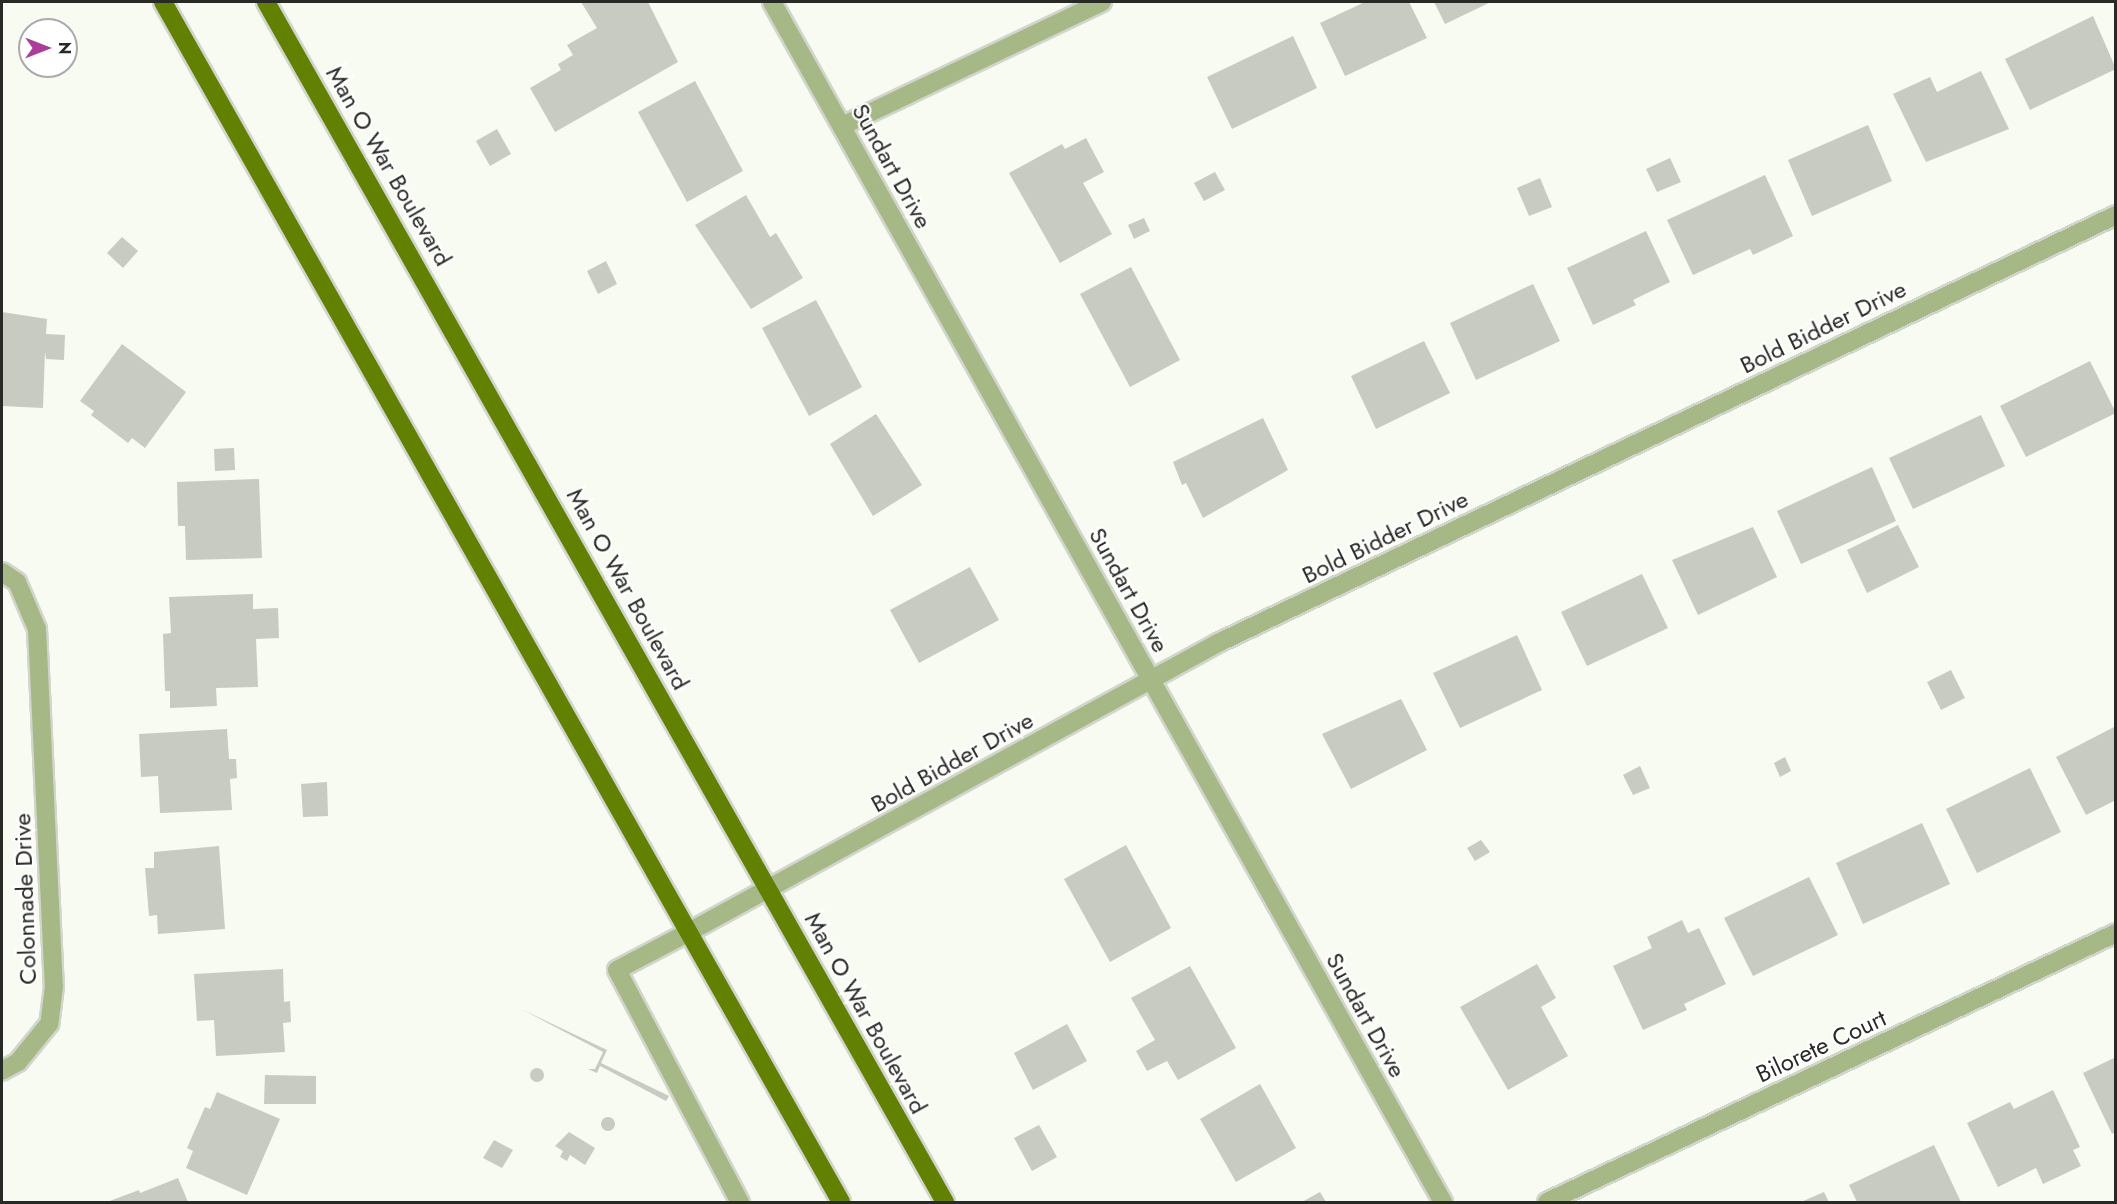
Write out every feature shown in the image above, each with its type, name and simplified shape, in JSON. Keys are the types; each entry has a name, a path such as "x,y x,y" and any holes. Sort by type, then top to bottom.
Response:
{"main road":[{"path":"164,2 841,1203"},
{"name":"Man O War Boulevard","path":"266,2 945,1203"}],"street":[{"name":"Sundart Drive","path":"772,2 1443,1203"},
{"path":"842,126 1102,2"},
{"name":"Bold Bidder Drive","path":"740,1203 618,970 770,890 1228,638 2115,214"},
{"name":"Colonnade Drive","path":"2,572 17,582 37,629 54,986 49,1024 18,1062 2,1071"},
{"name":"Bilorete Court","path":"1546,1203 2115,933"}],"building":[{"path":"581,2 648,2 678,62 555,132 530,88 561,70 558,64 573,55 567,45 597,28"},
{"path":"1365,2 1409,2 1427,38 1345,76 1320,23"},
{"path":"1434,2 1491,2 1445,24"},
{"path":"2093,16 2116,69 2030,110 2005,59"},
{"path":"1293,36 1317,88 1232,129 1207,77"},
{"path":"1981,71 2009,129 1926,162 1893,94 1930,77 1937,92"},
{"path":"695,81 743,171 687,202 638,112"},
{"path":"1868,125 1892,181 1812,216 1788,160"},
{"path":"497,129 511,154 490,166 476,141"},
{"path":"1086,138 1104,172 1083,183 1112,234 1060,263 1009,173 1062,144 1065,149"},
{"path":"1670,158 1681,182 1657,192 1646,169"},
{"path":"1215,172 1225,190 1204,201 1194,183"},
{"path":"1765,175 1793,236 1753,255 1750,249 1693,275 1667,220"},
{"path":"1540,178 1552,207 1529,216 1517,188"},
{"path":"746,195 770,237 776,233 803,278 751,309 695,225"},
{"path":"1144,218 1150,231 1134,239 1128,225"},
{"path":"1646,231 1670,282 1633,300 1636,305 1593,325 1567,268"},
{"path":"122,237 138,251 123,268 107,253"},
{"path":"606,261 617,284 598,294 587,271"},
{"path":"1131,267 1180,360 1130,387 1080,294"},
{"path":"1533,284 1560,341 1476,380 1450,323"},
{"path":"816,300 862,387 809,416 762,328"},
{"path":"2,312 47,319 46,334 65,335 64,360 46,359 45,351 43,408 2,406"},
{"path":"1424,341 1450,393 1376,429 1351,376"},
{"path":"122,344 186,392 145,448 132,438 128,443 91,415 94,411 80,401"},
{"path":"2090,361 2116,413 2026,457 2000,406"},
{"path":"876,414 922,485 873,516 830,444"},
{"path":"1981,415 2005,466 1913,509 1889,458"},
{"path":"1263,418 1288,470 1203,518 1186,483 1182,485 1173,462"},
{"path":"234,448 235,470 215,471 214,449"},
{"path":"1872,467 1896,521 1801,564 1777,511"},
{"path":"259,479 262,558 186,560 185,526 178,526 177,482"},
{"path":"1898,525 1919,567 1867,593 1847,550"},
{"path":"1753,527 1777,577 1698,615 1672,560"},
{"path":"970,567 999,620 919,663 890,610"},
{"path":"1642,574 1668,628 1587,666 1561,612"},
{"path":"253,594 253,609 278,608 279,638 256,639 258,687 216,688 217,706 170,708 170,691 165,691 163,634 171,633 169,597"},
{"path":"1517,635 1542,690 1460,728 1433,673"},
{"path":"1951,670 1965,698 1941,710 1927,682"},
{"path":"1401,699 1427,750 1351,789 1322,734"},
{"path":"2116,726 2116,800 2086,815 2056,757"},
{"path":"227,729 229,759 236,759 237,778 230,779 232,810 160,813 158,776 141,777 139,734"},
{"path":"1785,757 1791,771 1780,777 1774,763"},
{"path":"1640,766 1650,788 1633,795 1623,775"},
{"path":"2030,768 2061,832 1977,873 1946,809"},
{"path":"327,782 328,816 303,817 301,784"},
{"path":"1922,823 1950,884 1863,924 1836,863"},
{"path":"1481,840 1490,852 1475,861 1467,848"},
{"path":"1126,845 1171,928 1110,962 1064,879"},
{"path":"219,846 225,929 158,934 157,915 149,916 145,868 154,868 154,852"},
{"path":"1809,877 1838,935 1753,976 1724,918"},
{"path":"1682,920 1688,933 1699,928 1726,984 1684,1004 1687,1010 1643,1030 1613,966 1652,948 1647,937"},
{"path":"1537,964 1556,998 1541,1007 1568,1056 1508,1090 1460,1007"},
{"path":"1190,966 1236,1048 1178,1080 1167,1061 1147,1071 1136,1051 1155,1040 1131,998"},
{"path":"283,969 284,1002 290,1001 291,1022 283,1023 285,1052 216,1056 214,1020 197,1021 194,974"},
{"path":"521,1009 607,1050 601,1063 669,1096 666,1101 600,1066 597,1073 588,1069 595,1069 603,1052"},
{"path":"1067,1024 1087,1061 1033,1090 1014,1053"},
{"path":"2116,1057 2116,1132 2112,1134 2083,1073"},
{"path":"534,1068 540,1068 544,1075 540,1082 534,1082 530,1078 530,1072"},
{"path":"265,1075 316,1076 316,1104 264,1104"},
{"path":"1260,1084 1296,1148 1236,1182 1200,1119"},
{"path":"2053,1090 2080,1147 2073,1150 2081,1166 2043,1184 2036,1168 1998,1187 1967,1123 2010,1102 2014,1109"},
{"path":"217,1092 280,1119 247,1195 186,1168 193,1151 187,1148 205,1107 210,1109"},
{"path":"605,1117 611,1117 615,1124 611,1131 605,1131 601,1127 601,1121"},
{"path":"1039,1125 1057,1157 1032,1171 1014,1138"},
{"path":"569,1132 595,1148 585,1165 570,1155 567,1161 560,1157 563,1151 555,1146"},
{"path":"494,1140 513,1150 502,1168 483,1158"},
{"path":"1934,1145 1961,1202 1857,1202 1849,1185"},
{"path":"178,1178 188,1202 107,1202 139,1190 140,1193"},
{"path":"1320,1192 1326,1202 1302,1202"},
{"path":"1824,1192 1829,1202 1801,1202"}]}
